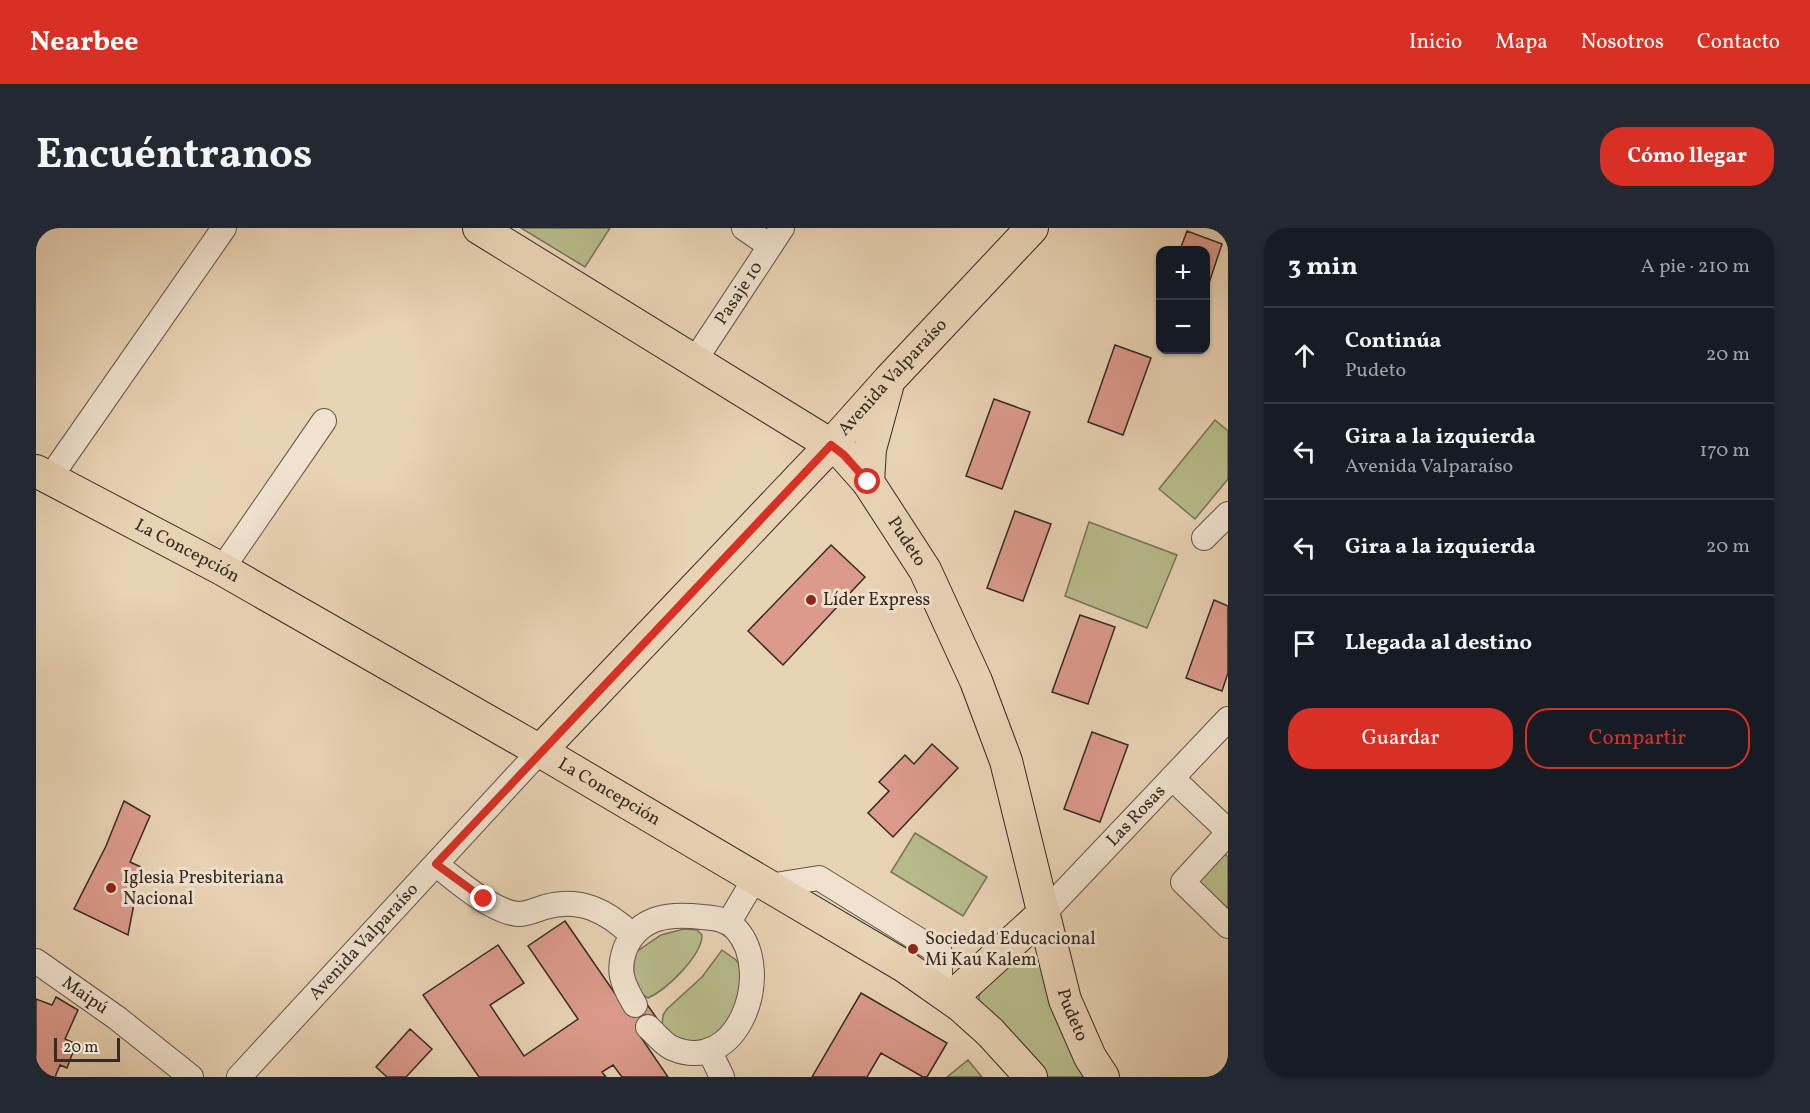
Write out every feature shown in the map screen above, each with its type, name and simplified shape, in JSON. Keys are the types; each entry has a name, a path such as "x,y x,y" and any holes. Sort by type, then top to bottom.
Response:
{"main road":[{"name":"Avenida Valparaíso","path":"540,751 831,445 1023,231"},
{"name":"Pudeto","path":"495,232 831,445 844,455 868,482 925,570 976,681 1006,761 1065,1000 1090,1057 1103,1077"},
{"path":"868,482 870,449 889,380"},
{"name":"La Concepción","path":"43,475 222,569 540,751 904,966 946,995 990,1032 1031,1077"},
{"path":"946,995 1044,913"}],"street":[{"path":"43,475 224,228"},
{"path":"744,228 776,237"},
{"name":"Pasaje 10","path":"695,360 776,237"},
{"path":"222,569 324,421"},
{"path":"1204,538 1228,514"},
{"name":"Las Rosas","path":"1044,913 1228,720"},
{"name":"Avenida Valparaíso","path":"238,1077 540,751"},
{"path":"1172,778 1228,832 1183,882 1228,926"},
{"path":"436,864 484,899 505,911 517,914 529,913 545,907 575,903 600,911 632,935"},
{"path":"729,922 762,882"},
{"path":"635,1005 621,972 622,956 632,935 640,927 650,922 680,915 715,918 729,922 745,941 750,960 752,992 746,1013 736,1030 723,1043 709,1050 684,1052 663,1042 648,1027"},
{"name":"Maipú","path":"36,961 117,1018 191,1077"},
{"path":"709,1050 723,1077"}],"green space":[{"path":"521,228 610,228 585,267"},
{"path":"1215,420 1228,431 1228,479 1195,519 1159,489"},
{"path":"1089,522 1177,555 1147,628 1065,596"},
{"path":"915,833 987,877 963,916 891,872"},
{"path":"1221,850 1228,857 1228,916 1192,882"},
{"path":"684,929 697,930 702,935 696,953 673,980 648,998 638,989 634,977 636,952 661,935"},
{"path":"722,950 736,960 741,967 744,995 717,1038 679,1043 662,1026 663,1015 702,977"},
{"path":"1019,955 1032,956 1044,965 1091,1077 1044,1077 979,1002 982,989"},
{"path":"968,1060 982,1077 947,1077"}],"building":[{"path":"1187,231 1222,244 1210,280 1210,246 1181,246"},
{"path":"1115,345 1151,358 1123,435 1088,422"},
{"path":"994,399 1030,412 1002,489 966,476"},
{"path":"1015,511 1051,524 1023,601 987,588"},
{"name":"Líder Express","path":"831,545 865,577 783,665 748,631"},
{"path":"1214,600 1228,606 1228,673 1222,691 1186,678"},
{"path":"1080,615 1115,627 1088,704 1052,692"},
{"path":"1092,732 1128,745 1100,822 1064,809"},
{"path":"932,744 958,768 893,837 868,813 889,791 879,782 905,755 914,764"},
{"name":"Iglesia Presbiteriana Nacional","path":"124,801 150,816 130,862 141,867 128,935 74,909 106,846"},
{"path":"565,921 627,1011 644,1000 658,1020 638,1033 668,1077 622,1077 613,1065 602,1072 606,1077 479,1077 423,995 498,945 524,983 490,1005 524,1056 578,1019 528,946"},
{"path":"861,993 947,1043 927,1077 923,1077 881,1053 867,1077 812,1077"},
{"path":"56,997 78,1010 65,1039 76,1044 67,1068 60,1065 55,1077 36,1077 36,999 52,1005"},
{"path":"410,1029 432,1049 406,1077 387,1077 376,1067"}],"place":[{"name":"Líder Express","path":"811,600"},
{"name":"Iglesia Presbiteriana Nacional","path":"111,888"},
{"name":"Sociedad Educacional Mi Kau Kalem","path":"913,949"}],"route":[{"path":"484,899 436,864 540,751 831,445 844,455 868,482"}]}
